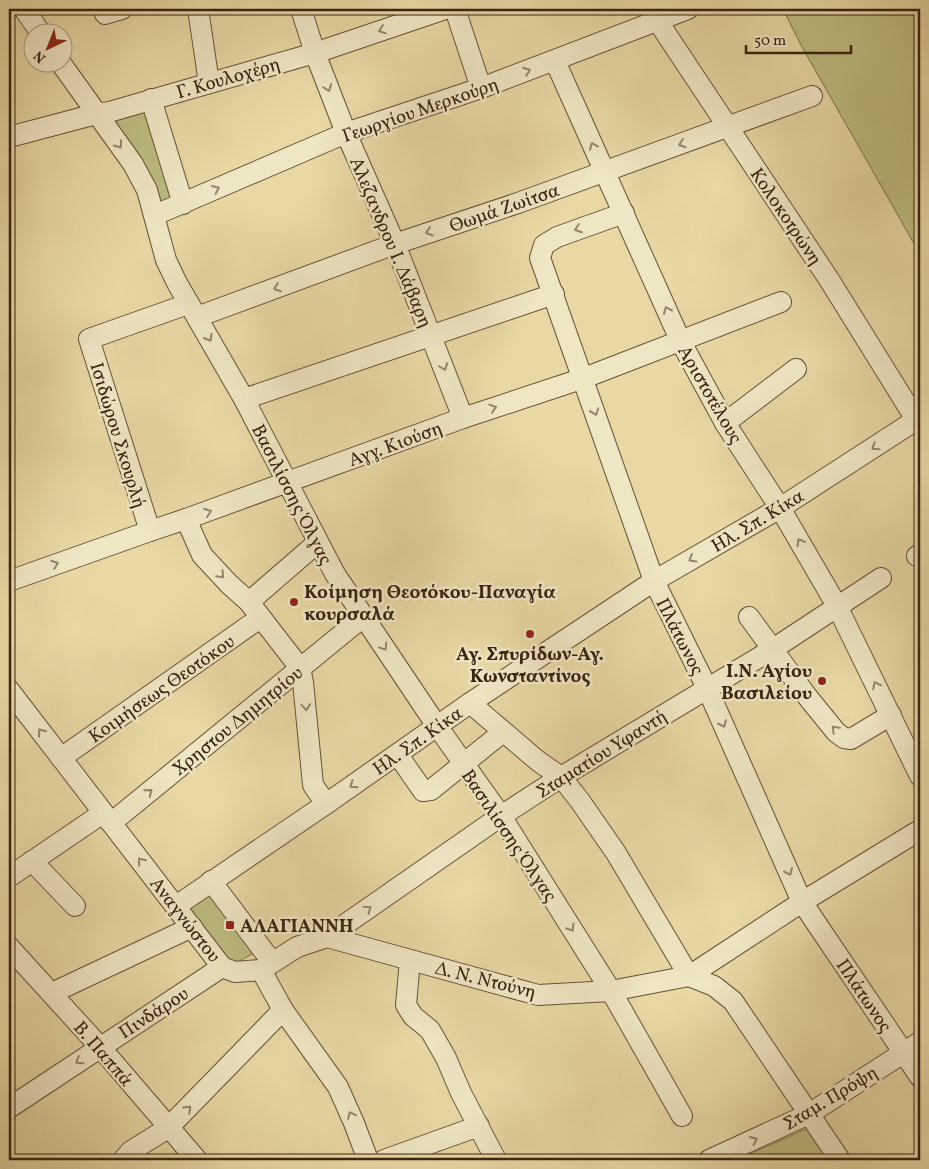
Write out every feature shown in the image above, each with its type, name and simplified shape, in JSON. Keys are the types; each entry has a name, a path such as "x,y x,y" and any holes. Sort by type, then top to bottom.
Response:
{"street":[{"path":"24,9 33,22"},
{"path":"198,9 209,83"},
{"name":"Αλεζανδρου Ι. Δάβαρη","path":"301,9 315,53 346,133 395,244 464,418"},
{"name":"Γ. Κουλοχέρη","path":"9,136 109,112 315,53 445,9"},
{"path":"455,9 481,88"},
{"name":"Γεωργίου Μερκούρη","path":"155,215 346,133 555,61 653,15 688,9"},
{"name":"Κολοκοτρώνη","path":"653,15 830,281 918,423"},
{"name":"Αριστοτέλους","path":"555,61 681,342 725,423 780,508 837,606 920,776"},
{"name":"Βασιλίσσης Όλγας","path":"67,72 133,164 147,190 166,260 192,311 244,399 334,574 463,764 501,816 611,991 682,1116"},
{"name":"Θωμά Ζωίτσα","path":"89,339 192,311 518,203 812,96"},
{"path":"151,100 183,204"},
{"name":"Πλάτωνος","path":"624,213 557,237 544,245 540,258 584,378 654,581 708,688 802,902 912,1047 920,1076"},
{"path":"244,399 431,334 554,294"},
{"name":"Αγγ. Κιούση","path":"9,581 288,483 464,418 584,378 781,302"},
{"name":"Ισιδώρου Σκουρλή","path":"89,339 150,531"},
{"path":"725,423 796,369"},
{"name":"Ηλ. Σπ. Κίκα","path":"176,906 398,755 470,703 654,581 780,508 918,423"},
{"path":"186,519 202,555 255,610 300,668 313,785 326,804"},
{"name":"Κοιμήσεως Θεοτόκου","path":"61,758 255,610 318,543"},
{"name":"Σταματίου Υφαντή","path":"328,937 501,816 561,777 773,648 880,578"},
{"name":"Χρηστου Δημητρίου","path":"9,877 32,861 107,818 300,668 363,616"},
{"path":"750,617 806,695 836,732 844,738 851,739 891,715"},
{"name":"Αναγνώστου","path":"9,690 222,967 235,972 266,966"},
{"path":"470,703 538,761 561,777 616,853 689,976 714,986 733,1001 840,1160"},
{"path":"398,755 423,791 431,790 503,732"},
{"name":"Δ. Ν. Ντούνη","path":"328,937 538,994 611,991 689,976 802,902 920,830"},
{"path":"32,861 74,906"},
{"path":"211,882 266,966 283,1010 338,1087 368,1160"},
{"path":"52,993 192,927"},
{"path":"266,966 297,947 328,937"},
{"name":"Β. Παππά","path":"9,947 100,1047 197,1160"},
{"path":"410,960 406,1004 413,1016 430,1030 446,1058 461,1093 496,1160"},
{"name":"Πινδάρου","path":"9,1108 222,967"},
{"path":"123,1160 131,1151 168,1128 283,1010"},
{"name":"Σταμ. Πρόψη","path":"716,1159 809,1114 912,1047"},
{"path":"384,1160 479,1126"}],"shaded area":[{"path":"783,9 920,9 920,254 802,47"},
{"path":"151,99 179,195 157,204 140,160 109,112"},
{"path":"213,893 254,953 232,965 189,908"},
{"path":"815,1125 840,1160 736,1160"}],"place":[{"name":"Κοίμηση Θεοτόκου-Παναγία κουρσαλά","path":"294,602"},
{"name":"Αγ. Σπυρίδων-Αγ. Κωνσταντίνος","path":"530,634"},
{"name":"Ι.Ν. Αγίου Βασιλείου","path":"822,681"},
{"name":"ΑΛΑΓΙΑΝΝΗ","path":"230,925"}]}
